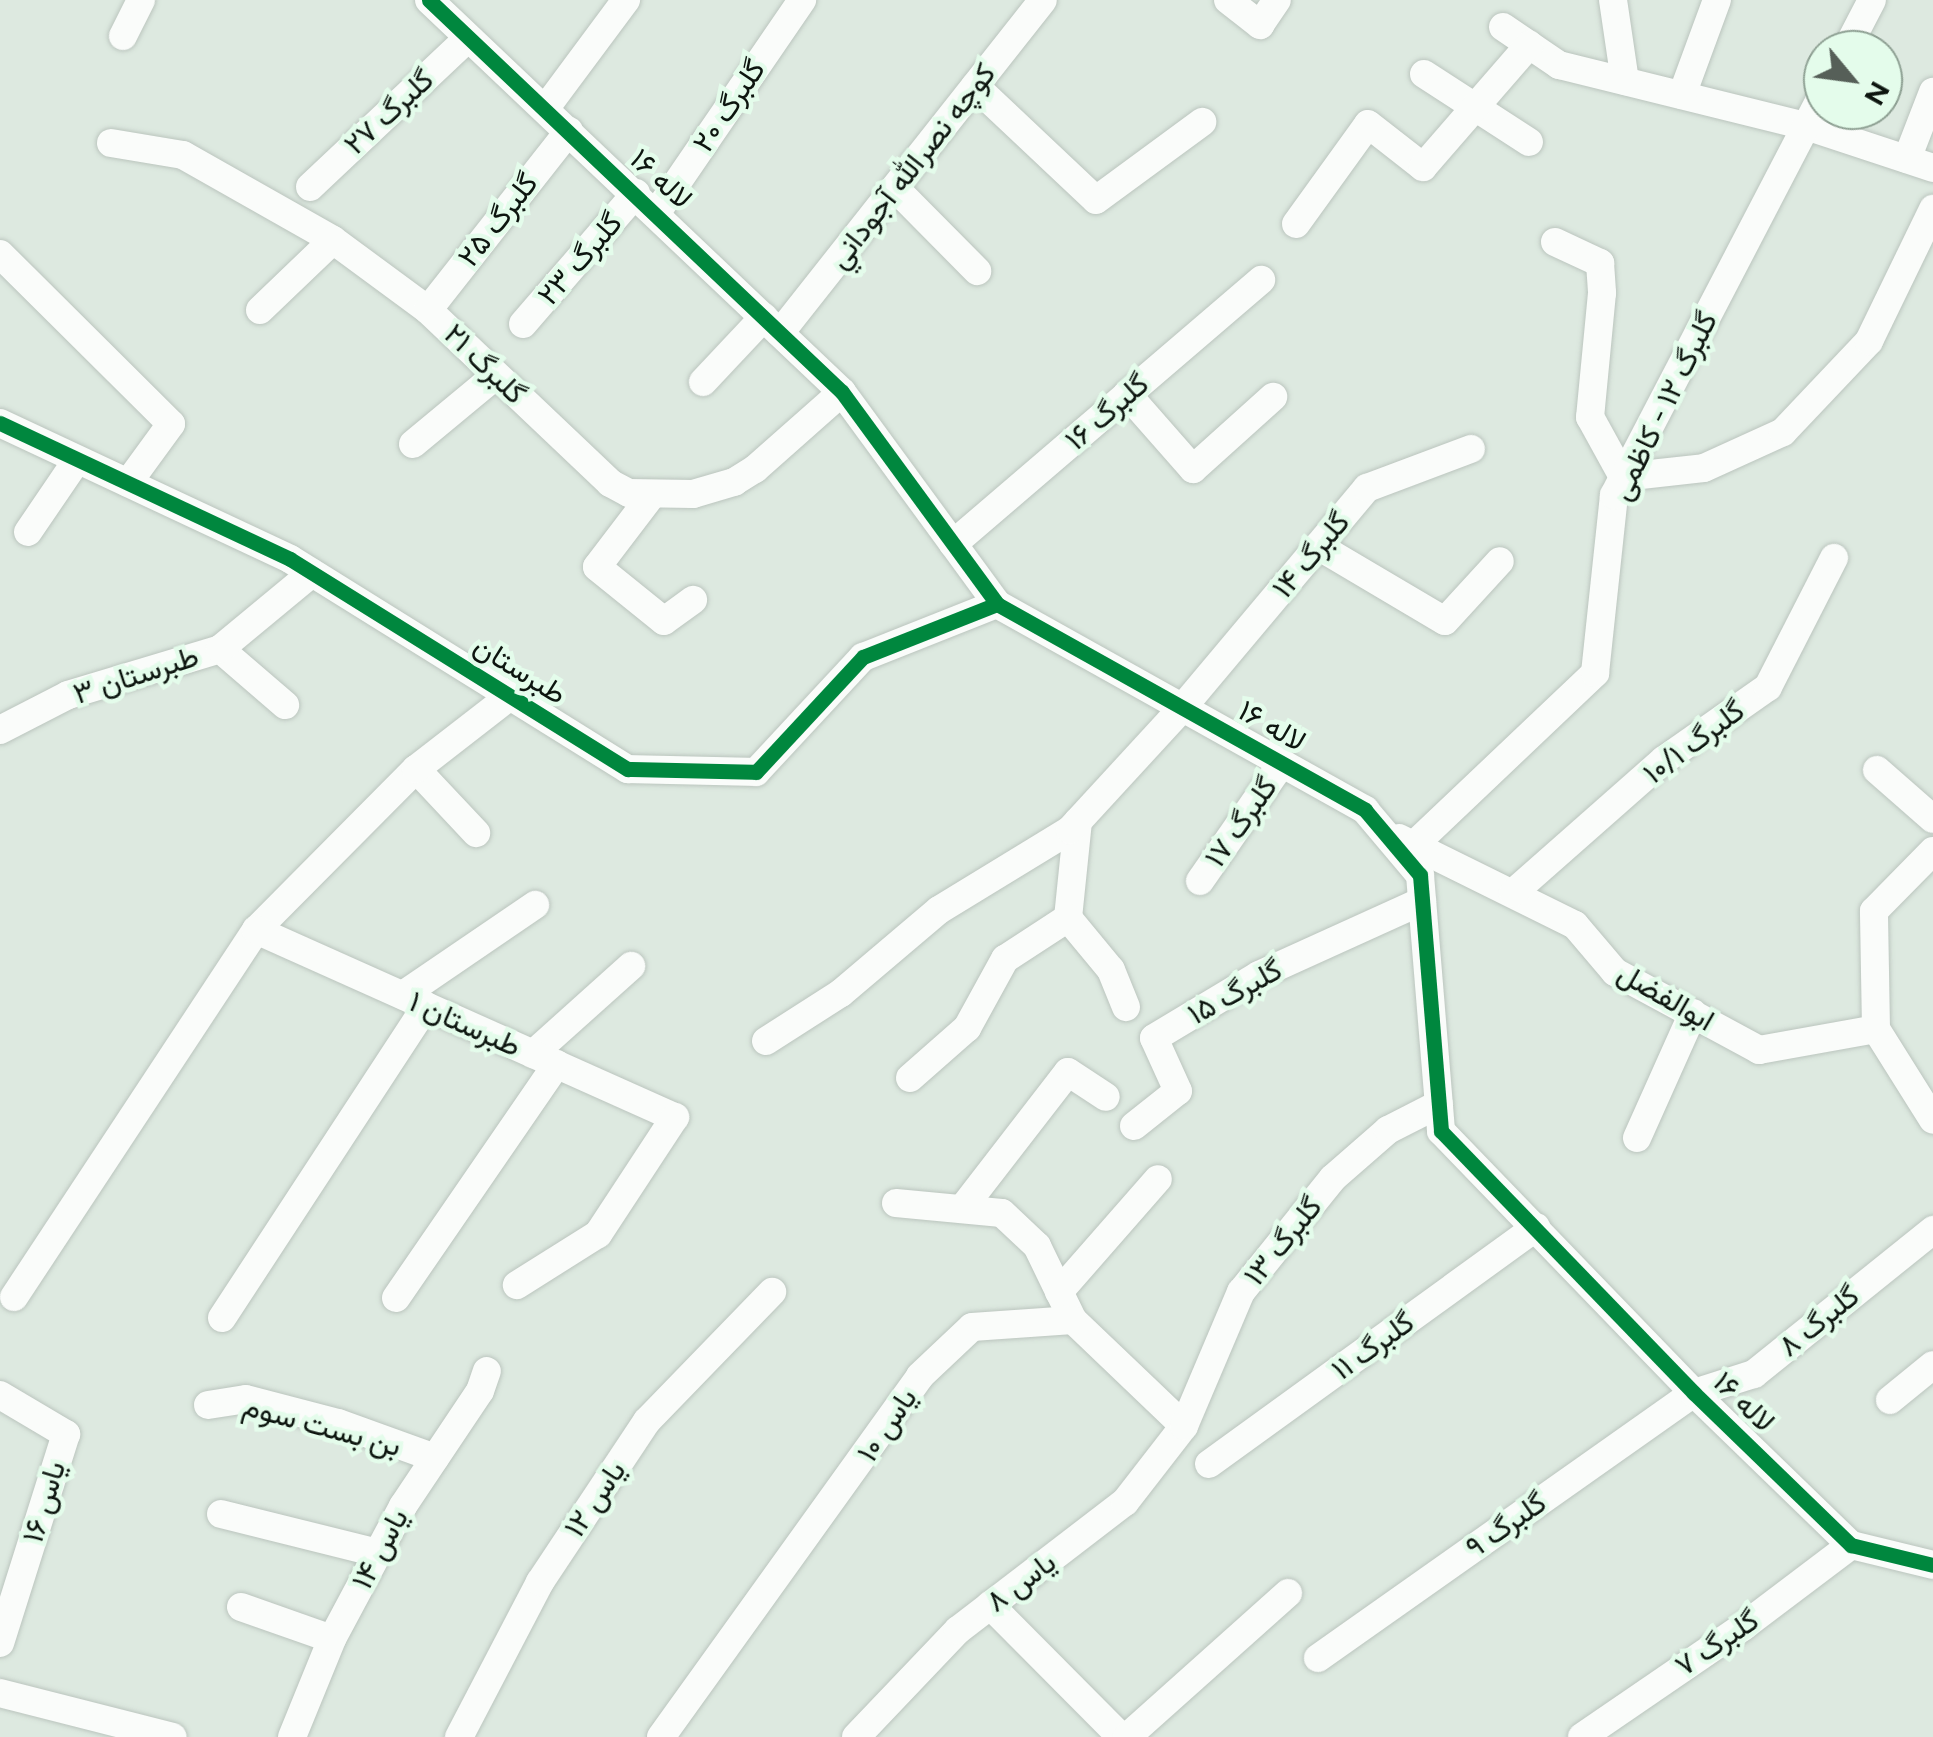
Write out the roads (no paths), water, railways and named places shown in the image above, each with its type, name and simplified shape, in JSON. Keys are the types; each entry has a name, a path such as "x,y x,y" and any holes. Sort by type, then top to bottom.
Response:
{"street":[{"path":"123,36 141,0"},
{"name":"لاله ۱۶","path":"430,0 842,392 997,604 1365,810 1420,875 1441,1132 1694,1393 1851,1545"},
{"path":"545,108 626,0"},
{"name":"گلبرگ ۲۰","path":"647,203 802,0"},
{"name":"كوچه نصرالله آجوداني","path":"702,382 772,325 895,188 1043,0"},
{"path":"1228,0 1260,26 1277,0"},
{"path":"1613,0 1624,81"},
{"path":"1682,95 1718,0"},
{"path":"1856,30 1872,0"},
{"path":"1502,27 1559,65 1803,125"},
{"name":"گلبرگ ۲۷","path":"310,187 468,38"},
{"path":"1296,224 1368,124 1423,167 1529,45"},
{"path":"1424,74 1529,142"},
{"path":"976,86 1096,200 1202,122"},
{"path":"1818,130 1920,164 1933,92"},
{"name":"گلبرگ ۱۲ - کاظمی","path":"1414,846 1595,673 1614,496 1804,130"},
{"name":"گلبرگ ۲۵","path":"428,310 569,131"},
{"name":"گلبرگ ۲۱","path":"112,143 183,155 333,240 428,310 610,483 651,496 694,494 734,482 755,469 842,392"},
{"path":"895,188 977,272"},
{"name":"گلبرگ ۲۳","path":"524,324 647,203"},
{"path":"1555,242 1600,263 1602,293 1590,417 1624,477 1704,468 1783,432 1869,340 1933,210"},
{"path":"260,310 333,240"},
{"path":"0,254 170,424 128,483"},
{"name":"گلبرگ ۱۶","path":"953,544 1261,280"},
{"path":"413,444 495,376"},
{"path":"1127,394 1193,469 1273,397"},
{"name":"طبرستان","path":"0,424 312,573 628,770 756,772 863,658 997,604"},
{"name":"گلبرگ ۱۴","path":"766,1041 841,993 938,910 1078,821 1183,707 1367,488 1471,449"},
{"path":"28,532 77,460"},
{"path":"651,496 597,567 664,621 693,600"},
{"path":"1318,546 1444,621 1500,561"},
{"name":"گلبرگ ۱۰/۱","path":"1513,893 1664,760 1768,687 1834,558"},
{"name":"طبرستان ۳","path":"0,730 68,695 220,648 312,573"},
{"path":"220,648 285,705"},
{"path":"14,1297 256,930 416,769 510,696"},
{"name":"گلبرگ ۱۷","path":"1200,881 1282,763"},
{"path":"416,769 476,833"},
{"path":"1877,770 1933,819"},
{"path":"1078,821 1068,918 1111,970 1126,1008"},
{"name":"ابوالفضل","path":"1382,830 1575,926 1615,972 1758,1050 1876,1029"},
{"path":"1933,851 1874,911 1876,1029 1933,1120"},
{"name":"گلبرگ ۱۵","path":"1134,1126 1178,1092 1154,1038 1259,975 1422,901"},
{"path":"222,1318 414,1001 534,905"},
{"path":"910,1078 967,1028 1005,959 1068,918"},
{"name":"طبرستان ۱","path":"256,930 675,1118 598,1234 516,1285"},
{"path":"396,1298 545,1059 631,966"},
{"path":"1637,1138 1693,1014"},
{"path":"962,1209 1068,1072 1106,1096"},
{"name":"گلبرگ ۱۳","path":"1184,1426 1242,1292 1334,1178 1388,1130 1439,1104"},
{"path":"1059,1292 1158,1179"},
{"path":"896,1203 1002,1213 1036,1246 1074,1320 1184,1426"},
{"name":"گلبرگ ۱۱","path":"1209,1464 1536,1228"},
{"name":"گلبرگ ۸","path":"1694,1393 1754,1374 1933,1230"},
{"name":"یاس ۱۲","path":"458,1737 540,1582 647,1421 772,1292"},
{"name":"یاس ۱۰","path":"661,1737 920,1376 972,1327 1074,1320"},
{"path":"1890,1400 1933,1364"},
{"name":"یاس ۱۴","path":"292,1737 332,1639 377,1553 480,1392 487,1371"},
{"name":"گلبرگ ۹","path":"1318,1658 1694,1393"},
{"name":"یاس ۱۶","path":"0,1395 66,1434 0,1644"},
{"name":"بن بست سوم","path":"208,1405 246,1399 338,1423 435,1458"},
{"name":"یاس ۸","path":"856,1737 958,1630 1125,1502 1184,1426"},
{"path":"221,1514 377,1553"},
{"path":"1851,1545 1933,1565"},
{"name":"گلبرگ ۷","path":"1582,1737 1744,1626 1851,1545"},
{"path":"990,1605 1124,1737 1288,1592"},
{"path":"241,1606 332,1639"},
{"path":"0,1694 106,1729 172,1737"}]}
